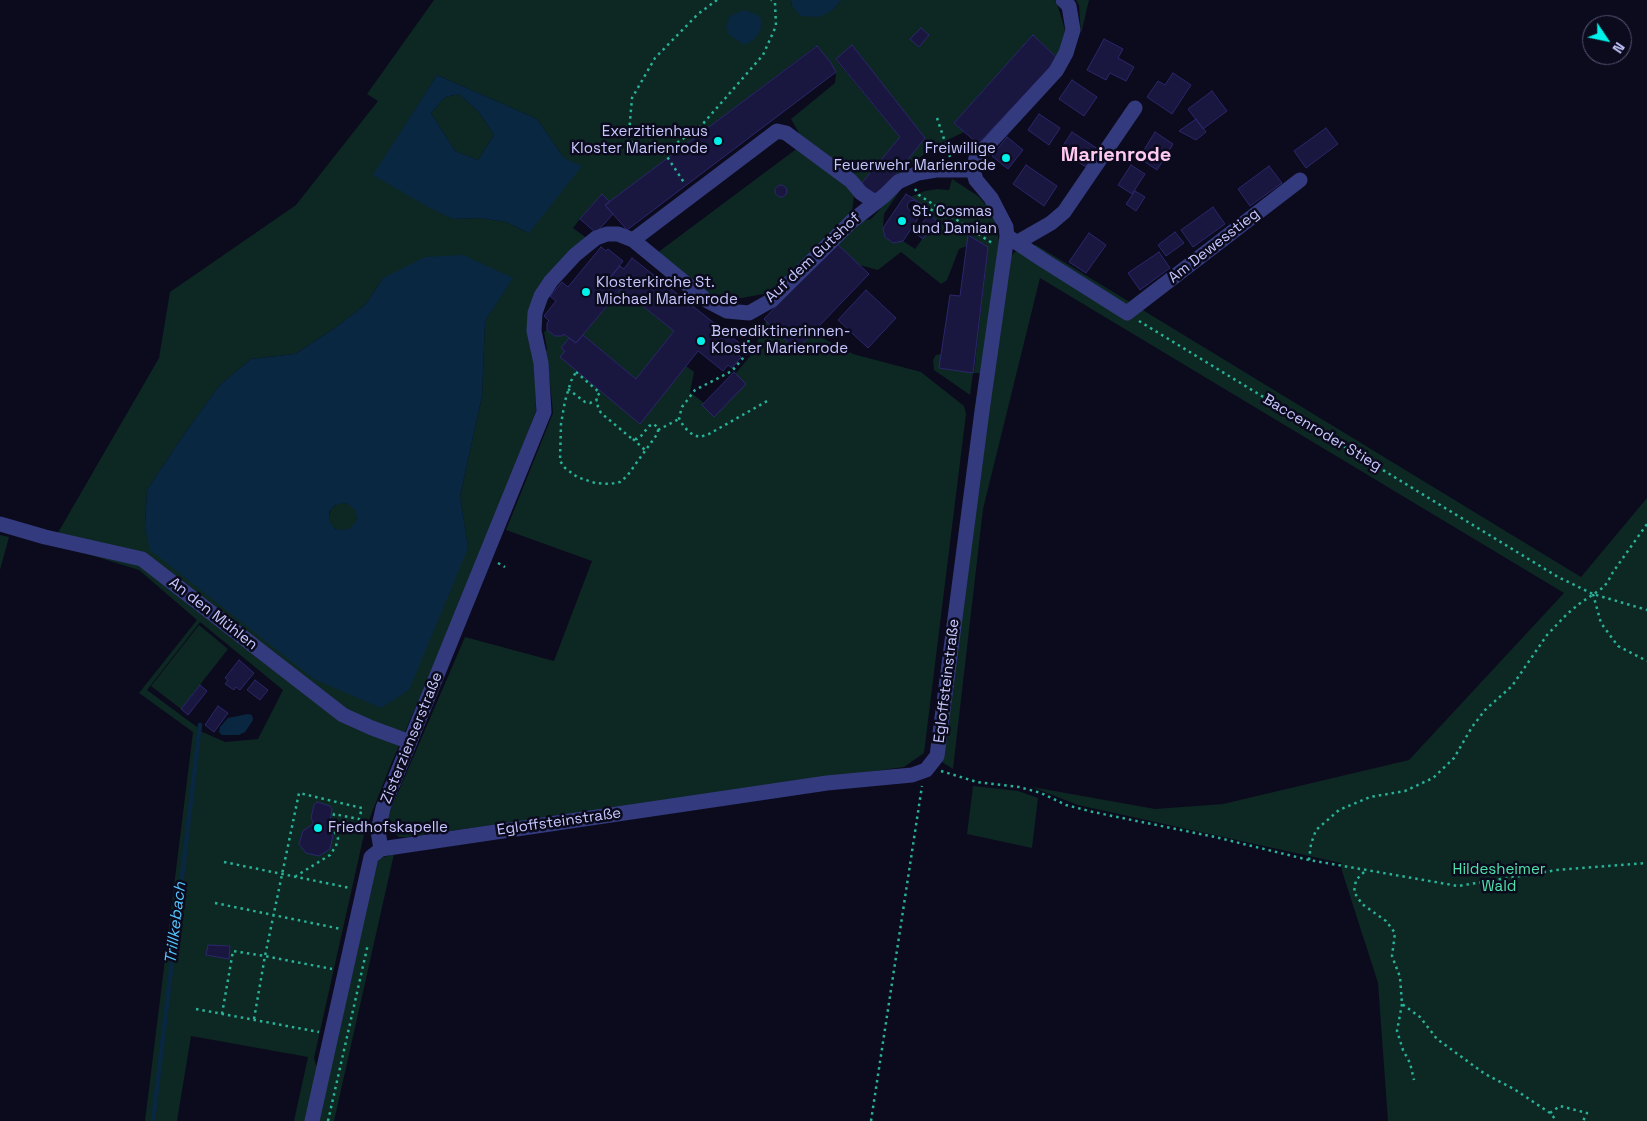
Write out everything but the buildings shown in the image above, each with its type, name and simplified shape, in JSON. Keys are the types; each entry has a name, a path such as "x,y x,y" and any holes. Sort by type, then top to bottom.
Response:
{"street":[{"path":"1063,0 1069,6 1073,30 1066,53 1056,71 986,145 976,158 972,170 976,180 991,198 1012,239 1127,313"},
{"path":"1012,239 1051,223 1064,212 1135,108"},
{"path":"749,313 727,311 706,300 633,240 777,131 786,133 851,181 861,193 874,202"},
{"path":"918,173 936,170 972,170"},
{"name":"Auf dem Gutshof","path":"749,313 772,300 852,220 874,202 885,196 898,182 918,173"},
{"name":"Am Dewesstieg","path":"1127,313 1300,180"},
{"name":"Zisterzienserstraße","path":"381,849 378,831 383,808 544,412 541,363 534,330 535,313 541,296 551,281 575,255 596,238 607,234 618,234 633,240"},
{"name":"Egloffsteinstraße","path":"381,849 827,783 912,775 926,770 937,756 1004,251 1012,239"},
{"name":"An den Mühlen","path":"0,524 45,537 142,559 343,715 410,742"},
{"path":"312,1121 362,891 371,857 381,849"}],"path":[{"path":"717,0 698,14 656,58 632,98 629,133 636,148 664,152 701,126 763,54 776,26 774,3 771,0"},
{"path":"937,118 954,170"},
{"path":"664,152 693,195"},
{"path":"918,173 914,187 919,195 1004,251"},
{"path":"931,211 935,205"},
{"path":"749,313 748,352 732,371 696,390 682,407 679,418 684,427 693,435 700,437 709,434 769,400"},
{"name":"Baccenroder Stieg","path":"1127,313 1145,326 1549,571 1593,594 1647,610"},
{"path":"646,450 601,413 596,397 600,393 576,372 568,389 561,424 560,461 565,468 577,477 595,484 620,482 646,450 658,433 658,430 679,418"},
{"path":"568,389 585,402 590,403 597,400"},
{"path":"632,438 641,436 648,426 654,424 658,430"},
{"path":"1309,860 1311,844 1316,830 1340,810 1370,797 1405,791 1433,778 1454,758 1472,727 1486,710 1512,686 1547,635 1567,614 1601,590 1607,583 1647,524"},
{"path":"1593,594 1601,623 1618,646 1647,661"},
{"path":"870,1121 920,795 926,770 937,770 977,782 1019,787 1041,793 1066,805 1084,810 1309,860 1458,886 1556,870 1647,863"},
{"path":"254,1019 265,956 299,793 362,808 359,819 334,814 331,826 338,838 336,846 330,855 296,876"},
{"path":"224,862 362,891"},
{"path":"1364,871 1356,880 1354,892 1362,904 1386,921 1395,933 1392,956 1400,977 1402,1004 1397,1032 1410,1063 1414,1080"},
{"path":"215,903 354,932"},
{"path":"222,1014 233,952 345,971"},
{"path":"1402,1004 1420,1017 1436,1039 1485,1074 1514,1089 1550,1113 1557,1121"},
{"path":"196,1009 330,1034"},
{"path":"1550,1113 1560,1106 1587,1114 1583,1121"}],"green space":[{"path":"434,0 791,0 792,6 833,10 841,0 1054,0 1057,3 1065,30 1058,59 1033,35 954,123 964,132 933,147 890,182 925,138 853,46 836,60 900,137 862,184 800,135 791,119 835,83 836,72 831,63 816,46 610,202 602,194 580,219 573,228 588,239 536,293 536,411 465,594 391,764 365,830 314,1058 317,1068 305,1121 294,1121 308,1057 191,1036 177,1121 145,1121 193,732 139,693 197,620 139,570 52,543 159,358 170,292 296,205 378,101 367,94","holes":["437,75 537,119 564,158 529,233 506,222 480,218 453,219 374,175","383,278 512,278 485,321 482,396 460,496 468,548 151,550 145,527 147,490 220,385 251,359 295,354 335,328 366,304","200,622 283,690 258,739 225,742 198,730 197,727 147,690"]},
{"path":"1076,0 1089,0 1081,34 1079,5"},
{"path":"459,94 479,112 494,135 478,160 455,151 431,113 445,97"},
{"path":"799,147 851,187 854,197 852,211 840,229 779,284 763,294 742,298 726,298 722,306 657,253"},
{"path":"952,179 978,196 988,207 996,224 999,242 981,373 973,373 970,395 934,370 933,360 936,355 941,354 974,372 988,247 969,236 967,246 959,249 947,280 941,284 901,252 878,270 859,265 836,243 859,222 871,219 897,190 899,192 884,214 883,228 885,237 893,243 903,241 915,249 936,220 923,211 926,207 910,197 925,191 949,190"},
{"name":"Hildesheimer Wald","path":"1036,245 1581,577 1647,498 1647,1121 1388,1121 1378,983 1341,863 1078,805 1032,787 1155,809 1223,804 1409,760 1564,593 1040,278 983,509 953,769 942,762 1008,259 1015,252"},
{"path":"621,289 674,331 636,379 583,335"},
{"path":"766,321 796,350 813,333 853,354 921,372 964,406 966,414 924,753 904,767 399,837 390,830 387,818 465,637 554,661 592,561 506,530 553,413 548,364 544,354 547,349 544,332 547,330 555,336 564,334 569,338 561,348 565,351 561,357 640,424 686,366 694,372 690,392 704,403 702,405 714,417 735,374 752,354"},
{"path":"343,503 353,507 357,517 353,527 343,531 333,527 329,517 333,507"},
{"path":"0,535 9,537 0,570"},
{"path":"199,625 228,649 181,709 151,686"},
{"path":"973,786 1018,791 1038,798 1032,848 967,834"},
{"path":"394,854 334,1121 318,1121 374,867 380,858"}],"water":[{"path":"791,0 841,0 833,10 819,17 801,16 792,6"},
{"path":"744,10 758,15 762,21 760,31 753,40 745,45 729,35 726,27 730,16"},
{"path":"437,75 537,119 564,158 582,166 529,233 506,222 480,218 453,219 428,207 373,175","holes":["459,94 479,112 494,135 478,160 455,151 431,113 445,97"]},
{"path":"463,255 513,278 485,321 482,396 460,496 468,548 409,690 381,708 314,679 150,550 145,527 147,490 220,385 251,359 295,354 335,328 366,304 383,278 425,257","holes":["348,504 355,510 357,518 355,523 349,529 335,529 330,522 329,512 335,505"]},
{"path":"252,715 253,720 245,732 239,735 222,735 219,732 220,727 228,718"}],"waterway":[{"name":"Trillkebach","path":"153,1121 200,725"}],"place":[{"name":"Exerzitienhaus Kloster Marienrode","path":"718,141"},
{"name":"Freiwillige Feuerwehr Marienrode","path":"1006,158"},
{"name":"St. Cosmas und Damian","path":"902,221"},
{"name":"Klosterkirche St. Michael Marienrode","path":"586,292"},
{"name":"Benediktinerinnen- Kloster Marienrode","path":"701,341"},
{"name":"Friedhofskapelle","path":"318,828"}],"district":[{"name":"Marienrode","path":"1116,156"}]}
